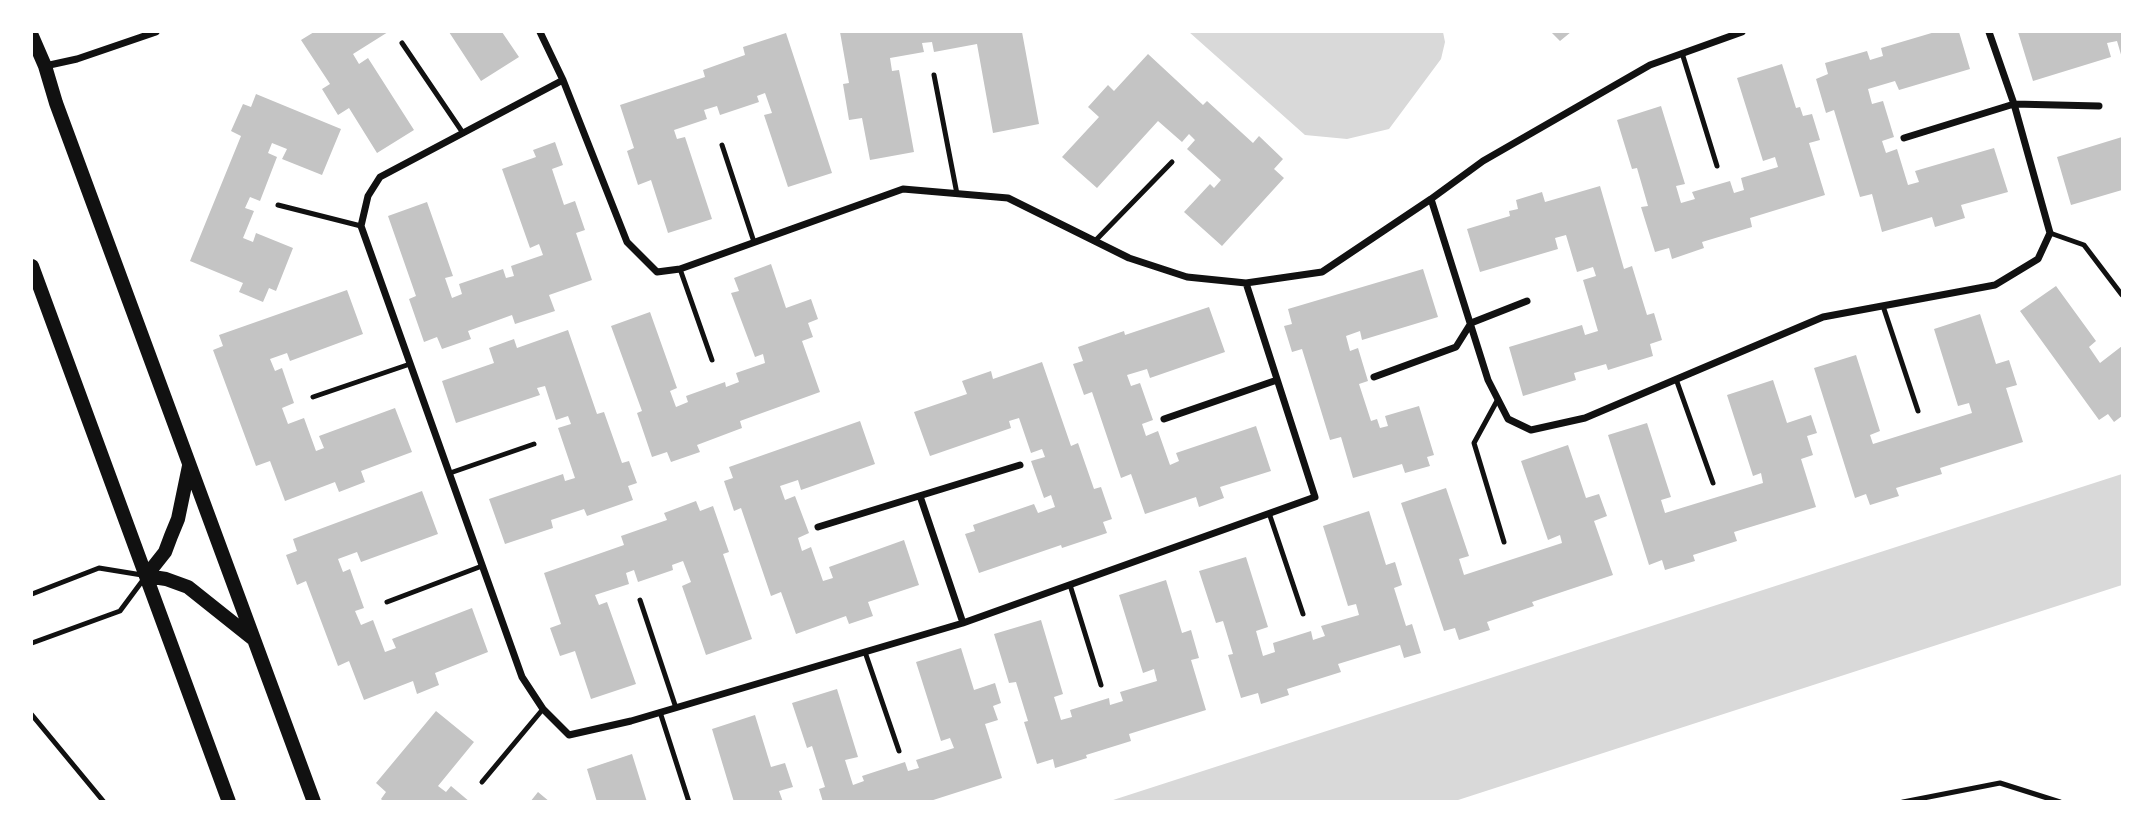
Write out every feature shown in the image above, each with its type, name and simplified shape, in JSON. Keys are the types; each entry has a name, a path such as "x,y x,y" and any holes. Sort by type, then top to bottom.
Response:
{"main road":[{"path":"32,36 314,802"},
{"path":"32,266 229,802"},
{"path":"146,576 165,552 178,519 189,466"},
{"path":"146,576 166,579 188,587 254,639"}],"street":[{"path":"45,66 77,59 156,32"},
{"path":"540,32 563,80 627,242 657,272 680,269 903,189 1008,198 1129,258 1187,277 1246,283 1322,272 1495,154 1650,65 1742,32"},
{"path":"1431,199 1488,380 1508,419 1531,430 1585,418 1824,317 1995,285 2038,259 2050,233 2014,104 1989,32"},
{"path":"563,80 380,177 368,196 361,226 522,677 543,709 569,735 676,708 963,623 1315,497 1246,283"},
{"path":"1904,138 2014,104 2099,106"},
{"path":"1374,377 1456,347 1471,323 1527,301"},
{"path":"1164,419 1277,380"},
{"path":"818,527 1020,465"},
{"path":"920,496 963,623"}],"lane":[{"path":"401,43 463,134"},
{"path":"1682,53 1717,166"},
{"path":"933,75 957,194"},
{"path":"722,145 754,242"},
{"path":"1095,241 1172,162"},
{"path":"278,205 361,226"},
{"path":"2050,233 2084,245 2123,295"},
{"path":"680,269 712,360"},
{"path":"1883,306 1918,411"},
{"path":"313,397 410,364"},
{"path":"1676,379 1713,483"},
{"path":"1498,399 1474,443 1504,542"},
{"path":"450,473 534,444"},
{"path":"1269,513 1303,614"},
{"path":"387,602 482,566"},
{"path":"32,592 99,568 146,576 120,611 32,643"},
{"path":"1070,585 1101,685"},
{"path":"640,600 676,708"},
{"path":"865,652 899,751"},
{"path":"482,782 543,709"},
{"path":"660,712 689,802"},
{"path":"32,715 104,802"},
{"path":"1903,802 2000,783 2060,802"}],"shaded area":[{"path":"1189,32 1443,32 1445,42 1441,59 1389,129 1347,139 1305,135"},
{"path":"2122,474 2122,585 1455,801 1110,801"}],"building":[{"path":"314,32 388,32 353,54 359,64 368,58 414,130 377,153 349,108 338,115 322,89 330,84 301,40"},
{"path":"449,32 502,32 519,57 481,81"},
{"path":"840,32 1022,32 1039,124 993,133 977,44 934,52 932,42 922,43 924,52 890,58 892,71 899,70 914,152 870,160 862,118 849,120 843,84 849,83"},
{"path":"1551,32 1571,32 1560,41"},
{"path":"1935,32 1959,32 1970,69 1899,90 1895,81 1868,89 1872,104 1883,101 1894,137 1882,141 1886,153 1897,149 1908,185 1919,182 1915,171 1994,148 2008,192 1961,205 1965,218 1935,227 1932,217 1882,232 1872,194 1860,197 1834,110 1826,113 1816,79 1828,74 1825,63 1867,51 1870,60 1883,56 1881,48"},
{"path":"2018,32 2122,32 2122,58 2117,41 2107,43 2111,57 2033,81"},
{"path":"786,33 832,173 788,187 764,115 772,113 765,93 757,96 759,102 720,115 717,106 704,110 707,119 674,130 677,139 685,137 712,219 668,233 651,180 638,185 627,151 634,148 620,105 705,77 703,70 745,55 743,47"},
{"path":"1148,54 1203,105 1207,101 1253,143 1259,136 1283,159 1274,169 1284,178 1222,246 1184,212 1210,184 1214,188 1221,180 1187,149 1195,140 1189,134 1182,142 1158,121 1097,188 1062,157 1099,117 1088,107 1108,85 1114,91"},
{"path":"1782,64 1796,108 1800,107 1803,116 1812,114 1820,140 1809,143 1825,195 1750,218 1752,227 1702,242 1704,248 1672,259 1669,248 1655,252 1641,207 1648,206 1637,168 1632,169 1617,120 1661,106 1685,184 1676,186 1681,203 1695,199 1692,192 1730,181 1734,193 1744,190 1741,178 1778,167 1775,157 1763,161 1737,78"},
{"path":"256,94 341,129 322,175 282,159 287,149 272,143 268,153 277,157 260,201 250,197 245,208 254,211 243,238 253,242 256,233 293,248 276,291 269,288 263,302 239,292 243,283 190,261 241,136 231,131 243,104 251,107"},
{"path":"2122,137 2122,190 2071,205 2057,157"},
{"path":"555,142 563,165 552,169 564,205 575,201 585,230 576,233 592,280 549,295 555,311 515,324 512,315 468,331 471,339 442,349 437,337 424,342 409,299 416,296 388,216 427,202 453,276 445,278 452,298 462,294 459,284 503,269 506,278 514,276 511,266 543,255 539,244 530,248 502,169 536,157 533,150"},
{"path":"1600,186 1624,269 1632,266 1647,315 1654,313 1662,340 1650,344 1653,356 1608,370 1606,364 1574,373 1576,380 1523,396 1509,347 1582,325 1585,335 1598,331 1583,280 1596,276 1593,267 1577,272 1566,235 1555,238 1558,249 1480,272 1467,229 1510,216 1509,211 1518,209 1516,200 1542,192 1545,202"},
{"path":"771,264 786,308 811,299 818,319 808,323 813,337 802,341 820,392 740,421 742,428 697,445 700,452 671,462 667,452 652,457 637,413 642,411 611,326 650,312 677,388 670,391 676,407 688,402 686,396 725,382 726,387 739,382 736,373 765,363 763,354 755,357 731,293 739,291 734,278"},
{"path":"1423,269 1438,317 1362,340 1360,331 1346,336 1350,351 1358,348 1368,381 1359,384 1371,421 1377,419 1380,428 1388,426 1385,416 1419,406 1434,455 1427,457 1430,466 1405,473 1402,464 1353,478 1341,437 1330,440 1302,349 1292,352 1284,326 1292,324 1288,309"},
{"path":"2056,286 2096,341 2089,347 2100,363 2122,346 2122,416 2114,422 2108,414 2099,420 2020,311"},
{"path":"347,290 363,334 290,361 287,353 270,359 275,371 282,368 294,403 282,408 288,424 304,418 316,451 324,448 319,436 395,408 412,452 361,471 365,482 339,492 335,482 285,501 270,461 256,466 213,350 223,346 219,335"},
{"path":"1209,307 1225,352 1150,378 1147,369 1127,375 1131,386 1140,383 1153,420 1142,424 1146,436 1158,431 1170,465 1179,461 1176,453 1256,426 1271,471 1220,487 1224,498 1199,507 1196,497 1145,514 1131,474 1121,478 1092,392 1084,395 1073,364 1083,361 1078,347 1124,331 1125,335"},
{"path":"1980,314 1996,364 2009,360 2017,385 2006,388 2023,442 1940,468 1942,474 1896,488 1899,496 1870,505 1866,494 1855,498 1814,368 1856,355 1880,431 1870,435 1873,444 1972,413 1969,403 1958,406 1934,329"},
{"path":"568,330 597,414 604,412 622,463 629,461 637,483 628,486 633,500 587,516 584,509 551,520 553,528 505,544 489,499 563,474 565,481 575,478 558,428 571,424 568,416 556,420 545,386 537,388 540,395 456,423 442,381 494,363 489,348 514,339 517,348"},
{"path":"1042,362 1071,446 1078,443 1094,489 1101,487 1112,519 1103,522 1107,533 1062,548 1061,545 979,573 965,534 975,531 973,525 1034,504 1038,513 1055,507 1051,495 1044,498 1031,461 1045,457 1042,449 1031,453 1019,418 1009,421 1011,428 930,456 914,412 967,394 962,381 991,371 993,379"},
{"path":"1773,380 1787,423 1811,415 1817,433 1807,436 1813,455 1801,459 1816,507 1734,532 1737,541 1693,555 1695,561 1665,570 1662,560 1649,565 1608,435 1647,423 1671,497 1661,500 1665,513 1763,483 1761,473 1753,476 1727,395"},
{"path":"860,421 875,464 801,490 798,480 780,486 785,500 795,496 809,533 798,538 802,551 811,547 823,581 833,578 829,567 904,540 919,585 868,602 873,616 849,624 846,616 796,634 781,592 771,596 741,508 734,511 724,481 733,478 729,467"},
{"path":"1568,445 1586,498 1599,494 1607,516 1594,521 1613,575 1532,602 1534,606 1487,622 1490,630 1459,640 1455,628 1444,631 1401,503 1446,488 1469,556 1459,559 1464,575 1562,543 1560,535 1548,540 1521,461"},
{"path":"422,491 438,534 361,562 357,552 338,559 343,572 350,569 364,608 355,611 361,625 373,620 385,652 396,648 392,639 472,608 488,652 435,673 439,685 417,694 413,681 364,700 349,661 338,666 306,581 297,585 286,555 297,551 293,539"},
{"path":"696,501 700,511 713,506 729,552 723,554 752,639 706,655 682,586 691,582 683,561 672,565 673,570 638,582 634,570 626,573 629,584 595,595 599,605 607,602 636,684 591,699 575,651 560,656 550,628 561,624 544,573 624,545 621,536 667,520 664,513"},
{"path":"1369,511 1386,565 1395,562 1402,585 1394,588 1406,626 1412,624 1421,653 1404,658 1400,645 1338,664 1341,672 1287,689 1289,695 1261,704 1258,693 1241,698 1228,655 1233,654 1223,621 1216,623 1199,571 1246,557 1268,627 1256,631 1263,656 1275,652 1273,643 1311,631 1313,640 1325,636 1321,626 1359,615 1356,604 1348,606 1323,526"},
{"path":"1166,580 1182,633 1191,630 1199,658 1191,660 1206,710 1129,734 1131,741 1086,755 1087,758 1055,768 1053,759 1037,764 1024,722 1028,721 1016,682 1009,683 994,634 1041,620 1063,694 1054,697 1061,720 1072,717 1070,710 1109,698 1110,705 1123,701 1120,692 1157,681 1154,669 1143,673 1119,595"},
{"path":"961,648 974,690 995,683 1001,703 993,706 998,720 985,724 1002,778 927,802 823,802 819,789 825,787 812,746 807,748 792,703 837,689 858,757 845,760 853,785 864,781 862,776 905,762 908,771 919,768 916,760 954,748 950,738 941,741 916,662"},
{"path":"436,711 474,742 438,786 446,792 451,786 470,802 384,802 381,799 386,792 376,783"},
{"path":"755,715 771,767 785,763 793,787 779,791 783,802 734,802 712,729"},
{"path":"632,754 647,802 597,802 587,769"},
{"path":"538,792 550,802 530,802"}]}
